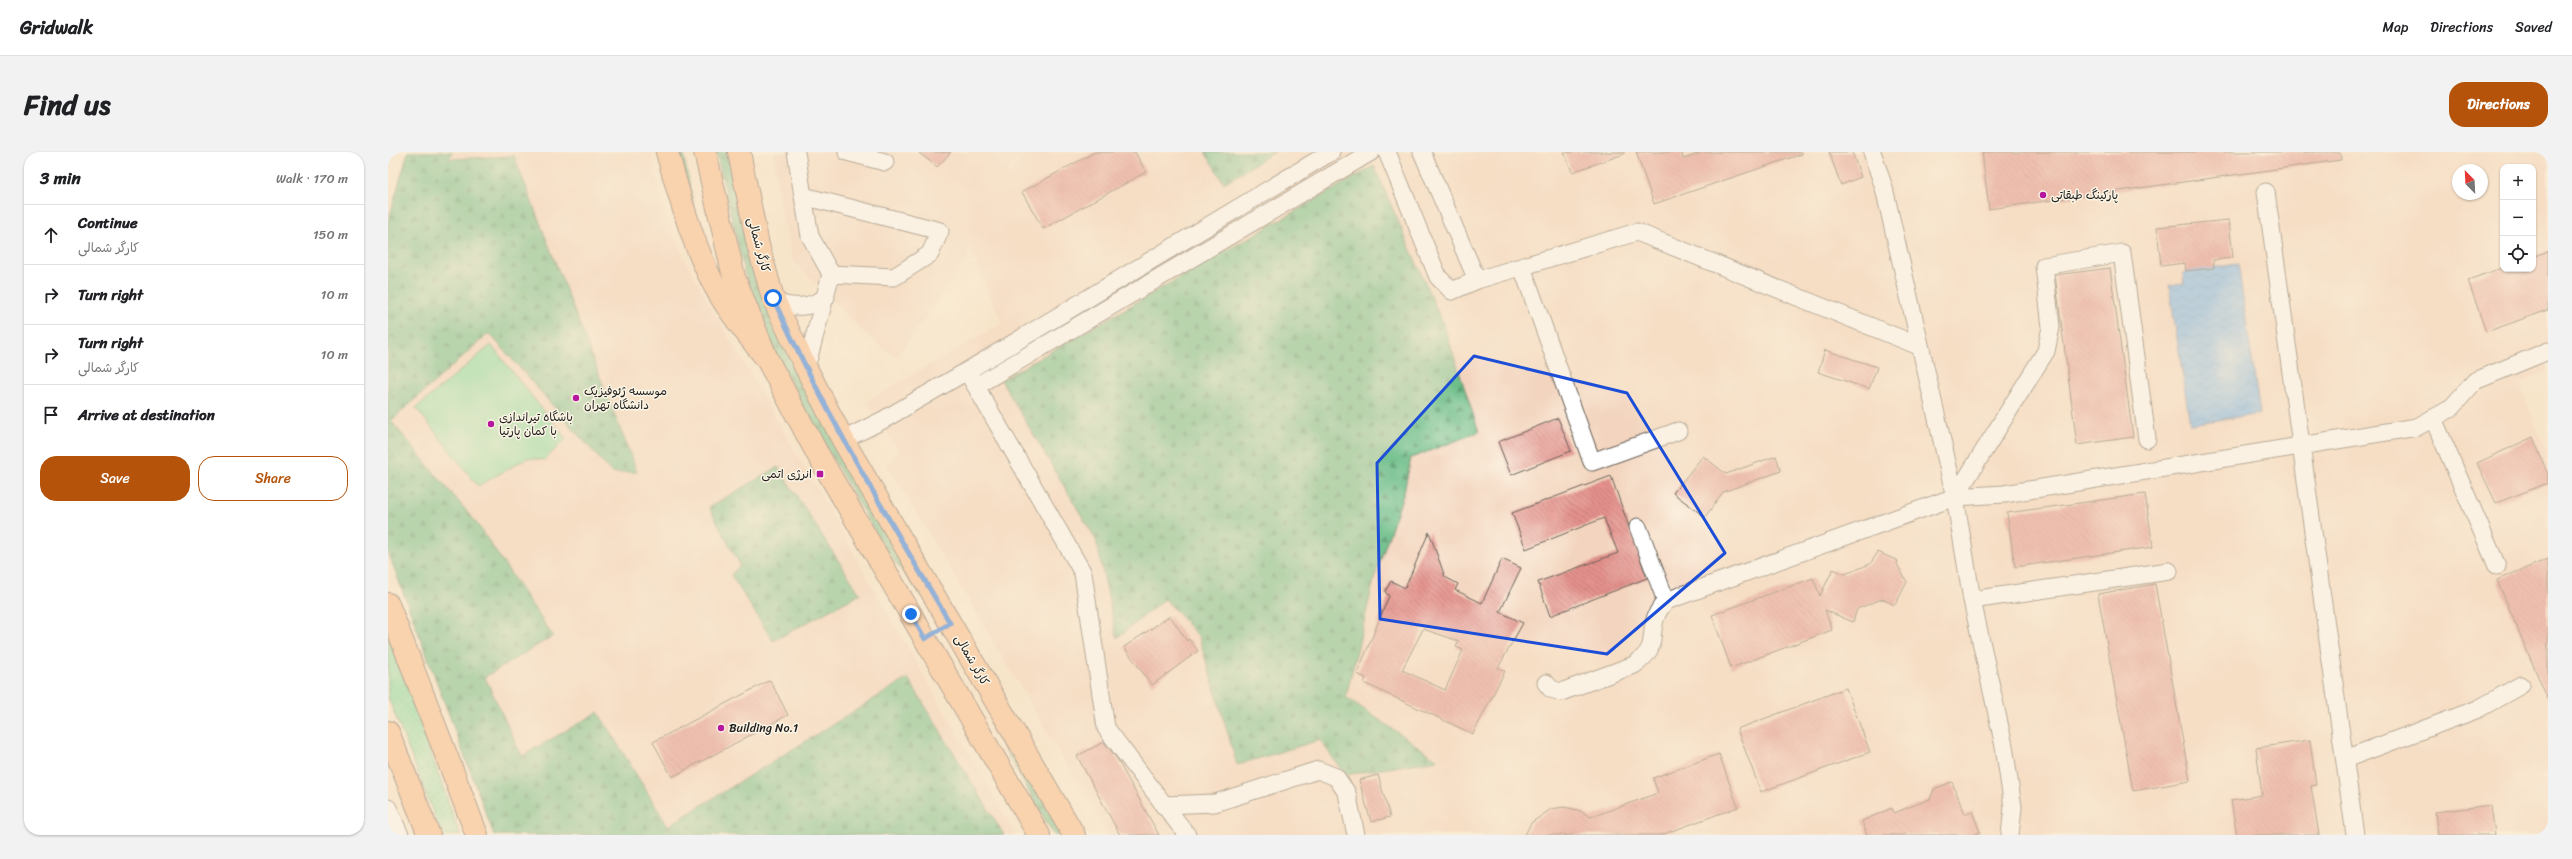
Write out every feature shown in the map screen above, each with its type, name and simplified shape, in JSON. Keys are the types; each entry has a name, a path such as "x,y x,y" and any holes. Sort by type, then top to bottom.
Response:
{"main road":[{"path":"667,152 693,232 718,292 740,326 767,359"},
{"path":"705,152 734,277 767,359 817,453 1039,835"},
{"name":"کارگر شمالی","path":"739,152 758,246 775,302 806,368 843,440 1074,835"},
{"path":"388,604 478,835"},
{"path":"925,639 950,623"},
{"path":"388,732 429,835"}],"lane":[{"path":"796,152 810,236 831,274 806,368"},
{"path":"847,152 885,162"},
{"path":"843,440 883,420 967,371 1330,152"},
{"path":"976,386 1371,152"},
{"path":"1387,152 1438,277 1452,291 1476,280 1637,232 1919,346"},
{"path":"1422,152 1476,280"},
{"path":"1872,152 1884,188 1955,498 1972,600 2004,746 2013,807 2010,835"},
{"path":"2266,192 2303,448 2355,835"},
{"path":"803,196 940,231 930,254 894,277 831,274"},
{"path":"1163,253 1173,269"},
{"path":"1955,498 2046,351 2051,327 2044,266 2122,253 2147,439"},
{"path":"1522,267 1592,462 1678,431"},
{"path":"775,302 793,307 805,307 817,304 826,297"},
{"path":"1546,682 1551,689 1561,692 1634,665 1644,658 1651,648 1657,614 1666,601 1955,498 2004,494 2303,448 2418,427 2450,409 2475,381 2548,351"},
{"path":"967,371 1084,573 1106,728 1187,835"},
{"path":"2433,418 2497,566"},
{"path":"1638,527 1666,601"},
{"path":"1972,600 2168,571"},
{"path":"2345,759 2478,709 2521,685"},
{"path":"1163,805 1215,803 1318,770 1336,777 1347,794 1356,835"},
{"path":"388,808 400,835"}],"highlighted area":[{"path":"1474,356 1627,393 1725,553 1607,654 1380,619 1377,463"}],"shaded area":[{"name":"موسسه ژئوفیزیک دانشگاه تهران","path":"453,152 651,152 661,201 673,236 699,285 1016,835 510,835 388,511 388,276"},
{"path":"774,152 1021,152 995,194 1024,152 2548,152 2548,371 2519,383 2548,456 2548,772 2540,776 2548,787 2548,835 1109,835 887,464 899,450 866,402 1002,323 971,252 979,227 968,257 896,358 868,336 792,260 780,205"}],"green space":[{"path":"408,152 453,152 449,159 514,156 637,472 612,473 489,333 391,421 475,521 553,636 485,677 522,756 598,712 668,826 908,678 1004,835 494,835 388,552 388,222"},
{"path":"675,152 683,152 693,202 692,206"},
{"path":"716,152 728,152 741,222 752,260 783,345 922,597 885,549 804,409 766,335 745,274"},
{"path":"1205,152 1275,152 1224,183"},
{"path":"1374,166 1444,326 1479,432 1411,458 1404,492 1375,576 1346,697 1438,760 1345,775 1320,740 1237,765 1199,637 1165,599 1117,638 1096,540 1001,380"},
{"name":"باشگاه تیراندازی با کمان پارتیا","path":"491,345 566,439 544,460 527,458 478,486 416,408"},
{"path":"778,467 860,594 773,641 731,575 740,565 709,507"},
{"path":"388,634 460,835 442,835 388,697"},
{"path":"999,716 1068,835 1054,835 989,722"}],"water":[{"path":"2238,264 2260,414 2190,424 2169,285 2184,283 2183,273 2186,271"}],"building":[{"path":"918,152 951,152 937,167"},
{"path":"1095,152 1135,152 1146,172 1043,229 1022,192"},
{"path":"1564,152 1624,152 1624,154 1572,172"},
{"path":"1636,152 1682,152 1683,159 1703,152 1802,152 1802,154 1654,204"},
{"path":"1829,152 1852,152 1861,177 1841,185"},
{"name":"پارکینگ طبقاتی","path":"1982,152 2340,152 2341,160 1989,209"},
{"path":"2229,220 2233,258 2213,260 2214,268 2186,271 2185,263 2161,266 2157,227"},
{"path":"2548,251 2548,310 2486,332 2468,280 2499,269 2500,272 2536,272 2536,256"},
{"path":"2110,268 2133,437 2077,445 2055,275"},
{"path":"1825,350 1877,367 1869,389 1818,372"},
{"path":"1558,418 1571,451 1511,475 1498,442"},
{"path":"2533,437 2548,475 2548,483 2496,503 2477,463"},
{"path":"1703,456 1726,474 1776,456 1781,471 1723,492 1705,517 1673,493"},
{"path":"1611,476 1647,578 1550,616 1538,582 1618,553 1604,518 1526,549 1512,513"},
{"path":"2145,494 2153,547 2015,567 2007,513"},
{"path":"1429,532 1445,577 1458,584 1455,590 1482,603 1502,559 1521,568 1500,612 1523,623 1498,668 1505,671 1473,734 1364,683 1366,678 1357,674 1389,596 1385,592 1391,581 1405,588","holes":["1423,629 1459,641 1456,647 1463,650 1445,690 1402,670"]},
{"path":"1878,552 1898,561 1897,564 1907,582 1895,605 1882,599 1857,609 1853,622 1825,610 1832,630 1731,668 1712,615 1813,578 1820,596 1833,569 1845,574 1870,564"},
{"path":"2548,559 2548,700 2497,580"},
{"path":"2155,584 2190,781 2133,791 2098,594"},
{"path":"1170,616 1187,641 1189,639 1198,651 1152,685 1124,647"},
{"name":"Building No.1","path":"770,680 788,715 672,777 653,742"},
{"path":"1846,688 1870,752 1761,792 1737,729"},
{"path":"2310,740 2316,785 2311,786 2319,835 2237,835 2231,800 2262,795 2256,748"},
{"path":"1104,742 1117,759 1159,835 1120,835 1077,756"},
{"path":"1719,754 1738,807 1661,835 1525,835 1531,823 1551,809 1564,807 1578,810 1591,817 1658,793 1653,778"},
{"path":"1378,775 1390,817 1371,822 1359,780"},
{"path":"1952,782 1965,814 1972,811 1980,832 1973,835 1867,835 1862,821 1892,808 1894,813 1930,799 1934,789"},
{"path":"2491,805 2495,835 2438,835 2435,812"}],"place":[{"name":"پارکینگ طبقاتی","path":"2043,195"},
{"name":"موسسه ژئوفیزیک دانشگاه تهران","path":"576,398"},
{"name":"باشگاه تیراندازی با کمان پارتیا","path":"491,424"},
{"name":"انرژی اتمی","path":"820,474"},
{"name":"Building No.1","path":"721,728"}],"route":[{"path":"773,298 806,368 843,440 950,623 925,639 911,614"}]}
